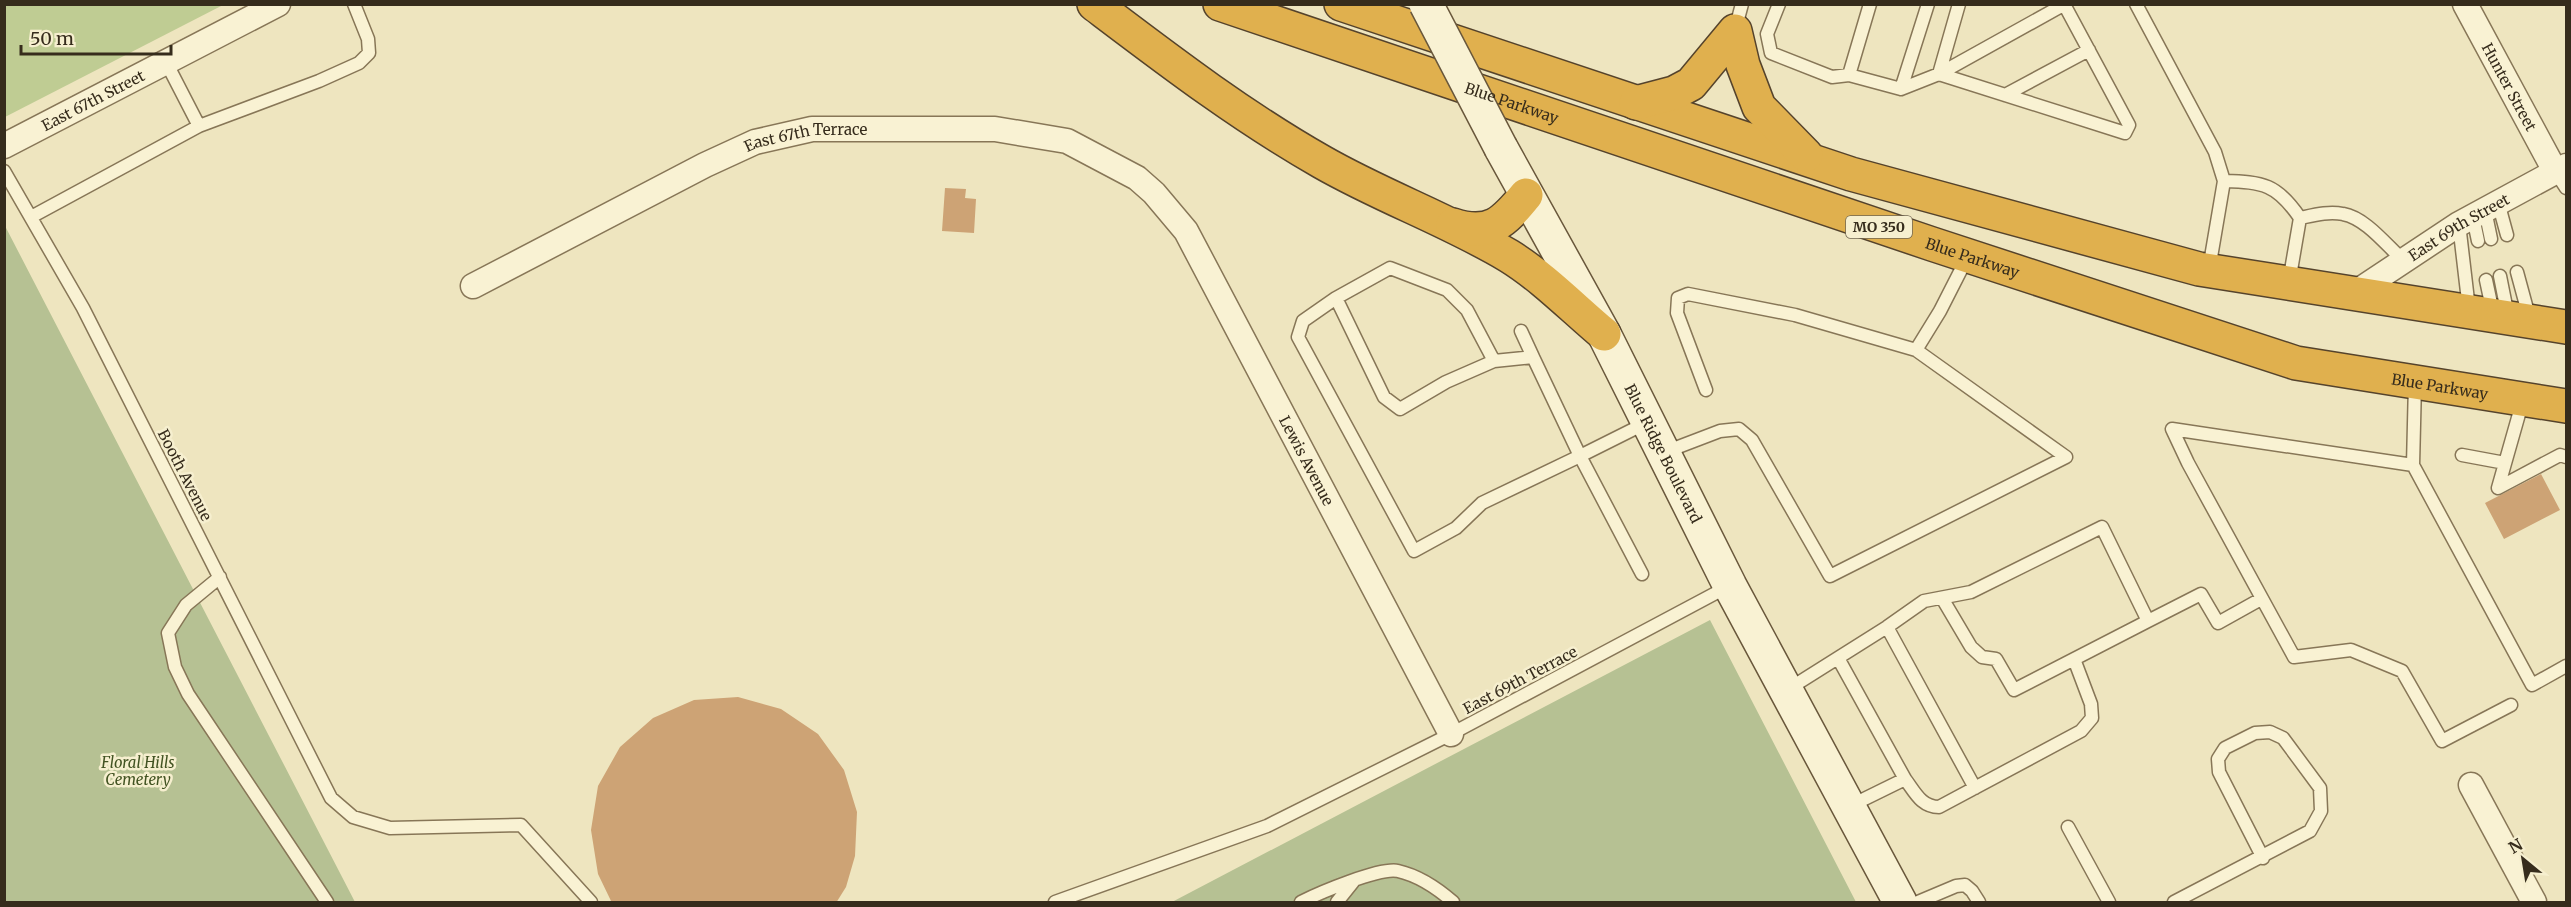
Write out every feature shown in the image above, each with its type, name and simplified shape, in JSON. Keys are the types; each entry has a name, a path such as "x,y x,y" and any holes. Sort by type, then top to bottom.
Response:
{"highway":[{"path":"1094,4 1224,102 1278,137 1380,192 1507,255 1529,269 1604,334"},
{"name":"Blue Parkway","path":"1220,4 2296,363 2415,382 2552,399"},
{"path":"1341,4 1851,174 2208,270 2566,327"},
{"path":"1636,103 1674,93 1691,84 1739,18"},
{"path":"1739,18 1745,73 1759,106 1811,161"},
{"path":"1440,221 1465,229 1490,228 1506,219 1526,195"}],"main road":[{"name":"Blue Ridge Boulevard","path":"1426,4 1526,195 1604,334 1730,586 1900,903"}],"street":[{"name":"East 67th Street","path":"4,146 278,4"},
{"name":"Hunter Street","path":"2464,4 2563,175"},
{"name":"East 67th Terrace","path":"473,286 755,142 812,129 995,129 1067,141 1137,178 1154,193"},
{"name":"East 69th Street","path":"2355,293 2479,213 2563,175"},
{"name":"Lewis Avenue","path":"1154,193 1186,231 1451,734"},
{"path":"2471,785 2534,903"}],"lane":[{"path":"31,217 199,126 319,81 359,63 369,53 368,39 354,4"},
{"path":"1779,4 1767,34 1771,53 1832,77 1849,75 1901,88 1939,74 2065,5 2129,125 2125,134 1939,74"},
{"path":"1901,88 1929,4"},
{"path":"1939,74 1959,4"},
{"path":"2136,4 2215,152 2224,181 2208,270"},
{"path":"1849,75 1868,5"},
{"path":"2005,95 2089,50"},
{"path":"166,62 199,126"},
{"name":"Booth Avenue","path":"4,171 83,308 332,798 353,817 390,828 521,825 591,903"},
{"path":"2224,181 2256,182 2277,191 2290,203 2300,218 2289,283"},
{"path":"2479,213 2507,235"},
{"path":"2479,213 2491,239"},
{"path":"2478,241 2479,213"},
{"path":"2479,213 2500,316"},
{"path":"2300,218 2321,214 2345,214 2364,224 2404,261"},
{"path":"1916,350 1940,311 1969,255"},
{"path":"1494,361 1467,310 1447,290 1390,268 1335,298 1303,321 1298,337 1414,551 1456,528 1482,503 1649,422"},
{"path":"2500,316 2517,272"},
{"path":"2499,276 2500,316"},
{"path":"2486,280 2500,316"},
{"path":"1664,453 1720,431 1739,429 1752,440 1830,576 2066,457 1916,350 1795,315 1688,294 1678,298 1677,313 1706,390"},
{"path":"1335,298 1384,398 1400,409 1446,382 1494,361 1533,357"},
{"path":"1521,331 1580,456 1642,574"},
{"path":"2415,382 2413,465 2532,685 2566,666"},
{"path":"2552,399 2505,463 2498,488 2544,461 2560,455 2566,457"},
{"path":"2413,465 2172,429 2188,463 2294,657 2351,650 2402,671 2442,741 2511,705"},
{"path":"2462,455 2505,463"},
{"path":"1786,690 1924,601 1971,592 2102,528 2148,621"},
{"path":"220,577 186,605 168,633 175,667 188,694 327,903"},
{"name":"East 69th Terrace","path":"1055,903 1267,826 1451,734 1730,586"},
{"path":"1942,598 1971,647 1982,657 1995,659 2014,690 2201,594 2218,623 2262,599"},
{"path":"1887,627 1975,788"},
{"path":"1838,658 1905,779 1929,807 1939,807 2081,731 2092,718 2091,704 2074,659"},
{"path":"2174,903 2263,858 2310,831 2321,811 2320,788 2283,738 2270,732 2255,733 2225,748 2218,759 2219,772 2263,858"},
{"path":"1848,807 1905,779"},
{"path":"2068,827 2109,903"},
{"path":"1301,903 1354,880 1395,870 1433,884 1453,903"},
{"path":"1337,903 1354,880"},
{"path":"1918,903 1956,886 1965,885 1972,891 1979,903"}],"green space":[{"path":"5,4 223,4 223,5 5,117"},
{"name":"Floral Hills Cemetery","path":"4,224 355,902 5,902"},
{"path":"1710,620 1856,902 1172,902"}],"building":[{"path":"945,188 966,189 965,198 976,199 974,233 942,231"},
{"path":"2541,474 2560,510 2504,539 2485,503"},
{"path":"738,697 781,709 818,734 844,770 857,812 855,856 846,887 836,903 612,903 598,874 591,830 598,786 620,747 653,718 694,700"}]}
